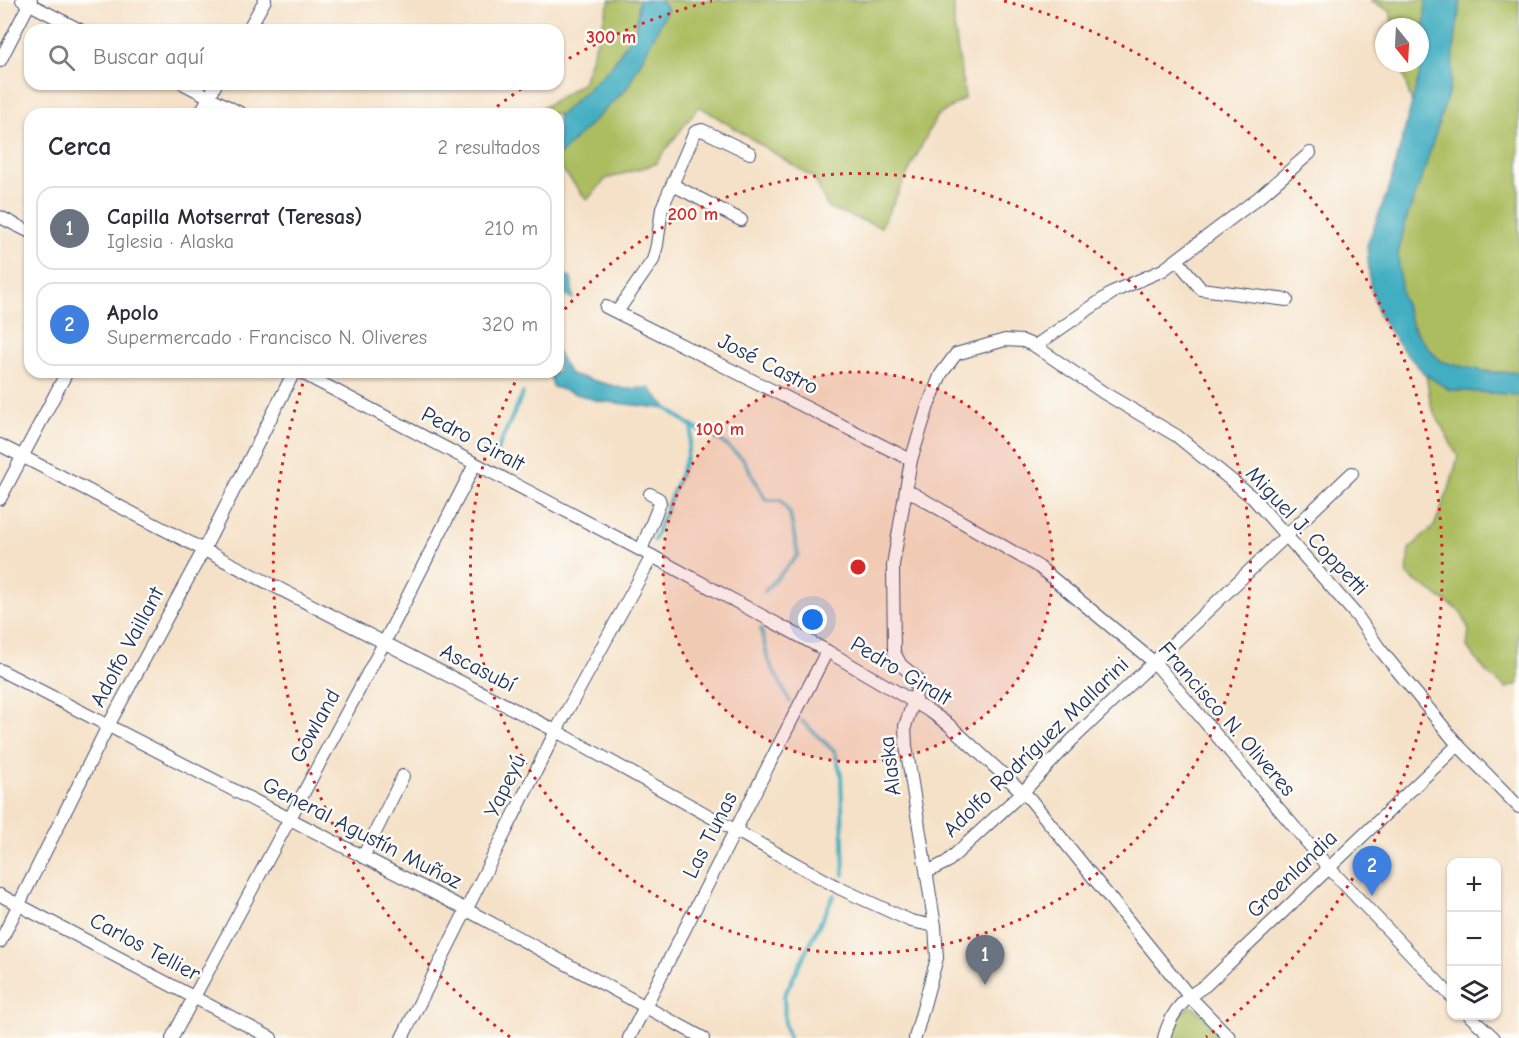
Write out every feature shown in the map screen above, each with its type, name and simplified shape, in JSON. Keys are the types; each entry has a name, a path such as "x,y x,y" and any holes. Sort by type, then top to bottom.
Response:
{"street":[{"path":"251,24 265,0"},
{"path":"0,61 27,1 69,24"},
{"path":"196,90 230,108"},
{"path":"203,108 213,90"},
{"path":"741,220 673,185 675,172 695,132 702,130 750,153"},
{"path":"1035,346 1115,291 1163,270 1258,198 1310,153"},
{"name":"José Castro","path":"673,185 662,207 657,246 652,260 611,309 911,460"},
{"path":"0,217 24,229"},
{"path":"1177,260 1201,289 1287,300"},
{"name":"Miguel J. Coppetti","path":"981,345 1005,340 1023,341 1035,346 1104,393 1177,436 1238,485 1287,535 1357,616 1379,648 1458,745 1519,807"},
{"name":"Alaska","path":"915,1038 937,958 935,926 906,746 905,726 918,679 896,658 893,642 893,565 911,460 940,374 956,354 981,345"},
{"path":"0,499 64,378"},
{"name":"Adolfo Vaillant","path":"0,942 108,726 204,549 291,378"},
{"name":"Pedro Giralt","path":"311,378 646,553 827,651 913,701 949,725 1023,792 1189,996 1230,1038"},
{"name":"Ascasubí","path":"0,445 21,458 204,549 556,731 736,829 842,890 910,921 935,926"},
{"name":"Gowland","path":"172,1038 384,643 475,464"},
{"name":"Adolfo Rodríguez Mallarini","path":"927,872 947,862 1023,792 1071,740 1155,663 1352,473"},
{"name":"Francisco N. Oliveres","path":"907,490 1039,567 1155,663 1329,868 1447,992"},
{"name":"Yapeyú","path":"402,1038 646,553 660,503 650,494"},
{"name":"Las Tunas","path":"629,1038 827,651"},
{"name":"General Agustín Muñoz","path":"0,670 467,910 703,1038"},
{"name":"Groenlandia","path":"1164,1038 1172,1015 1189,996 1206,985 1458,745"},
{"path":"363,857 403,776"},
{"name":"Carlos Tellier","path":"0,895 271,1038"},
{"path":"1474,1020 1494,1038"}],"green space":[{"path":"610,0 639,0 636,29 611,67 564,111 564,108 542,108 583,83"},
{"path":"659,0 954,0 954,25 965,98 936,117 881,227 828,208 814,178 699,106 655,164 606,179 587,200 564,171 564,150 627,88 668,9"},
{"path":"1370,0 1426,0 1425,18 1391,18 1390,11"},
{"path":"1460,0 1519,0 1519,372 1466,368 1439,359 1429,350 1413,325 1406,310 1398,280 1400,240 1438,118 1451,59"},
{"path":"1403,72 1420,72 1412,104"},
{"path":"1426,375 1450,390 1519,395 1519,684 1506,688 1487,673 1467,647 1469,630 1460,611 1407,575 1409,549 1434,526 1449,489 1458,457 1431,406"},
{"path":"1189,1007 1194,1007 1224,1038 1171,1038 1179,1016"}],"water":[{"path":"639,0 659,0 668,9 627,88 564,150 564,111 611,67 636,29"},
{"path":"1426,0 1460,0 1450,87 1406,220 1398,254 1402,296 1414,331 1440,361 1491,373 1519,372 1519,395 1450,390 1426,375 1403,350 1379,316 1370,284 1367,245 1390,185 1420,72 1429,72 1429,18 1425,18"},
{"path":"564,274 571,278 573,299 564,294"},
{"path":"564,364 570,374 625,389 649,388 669,409 599,401 553,387 551,378 564,378"}],"waterway":[{"path":"495,455 523,393"},
{"path":"666,408 693,427 721,441 743,459 766,500 781,500 790,514 798,555 765,591"},
{"path":"654,540 686,459 693,427"},
{"path":"761,629 768,660 790,702"},
{"path":"802,721 835,752 841,774 844,875"},
{"path":"789,1038 785,1027 784,996 834,895"}],"place":[{"name":"Apolo","path":"1372,896"},
{"name":"Capilla Motserrat (Teresas)","path":"985,985"}]}
